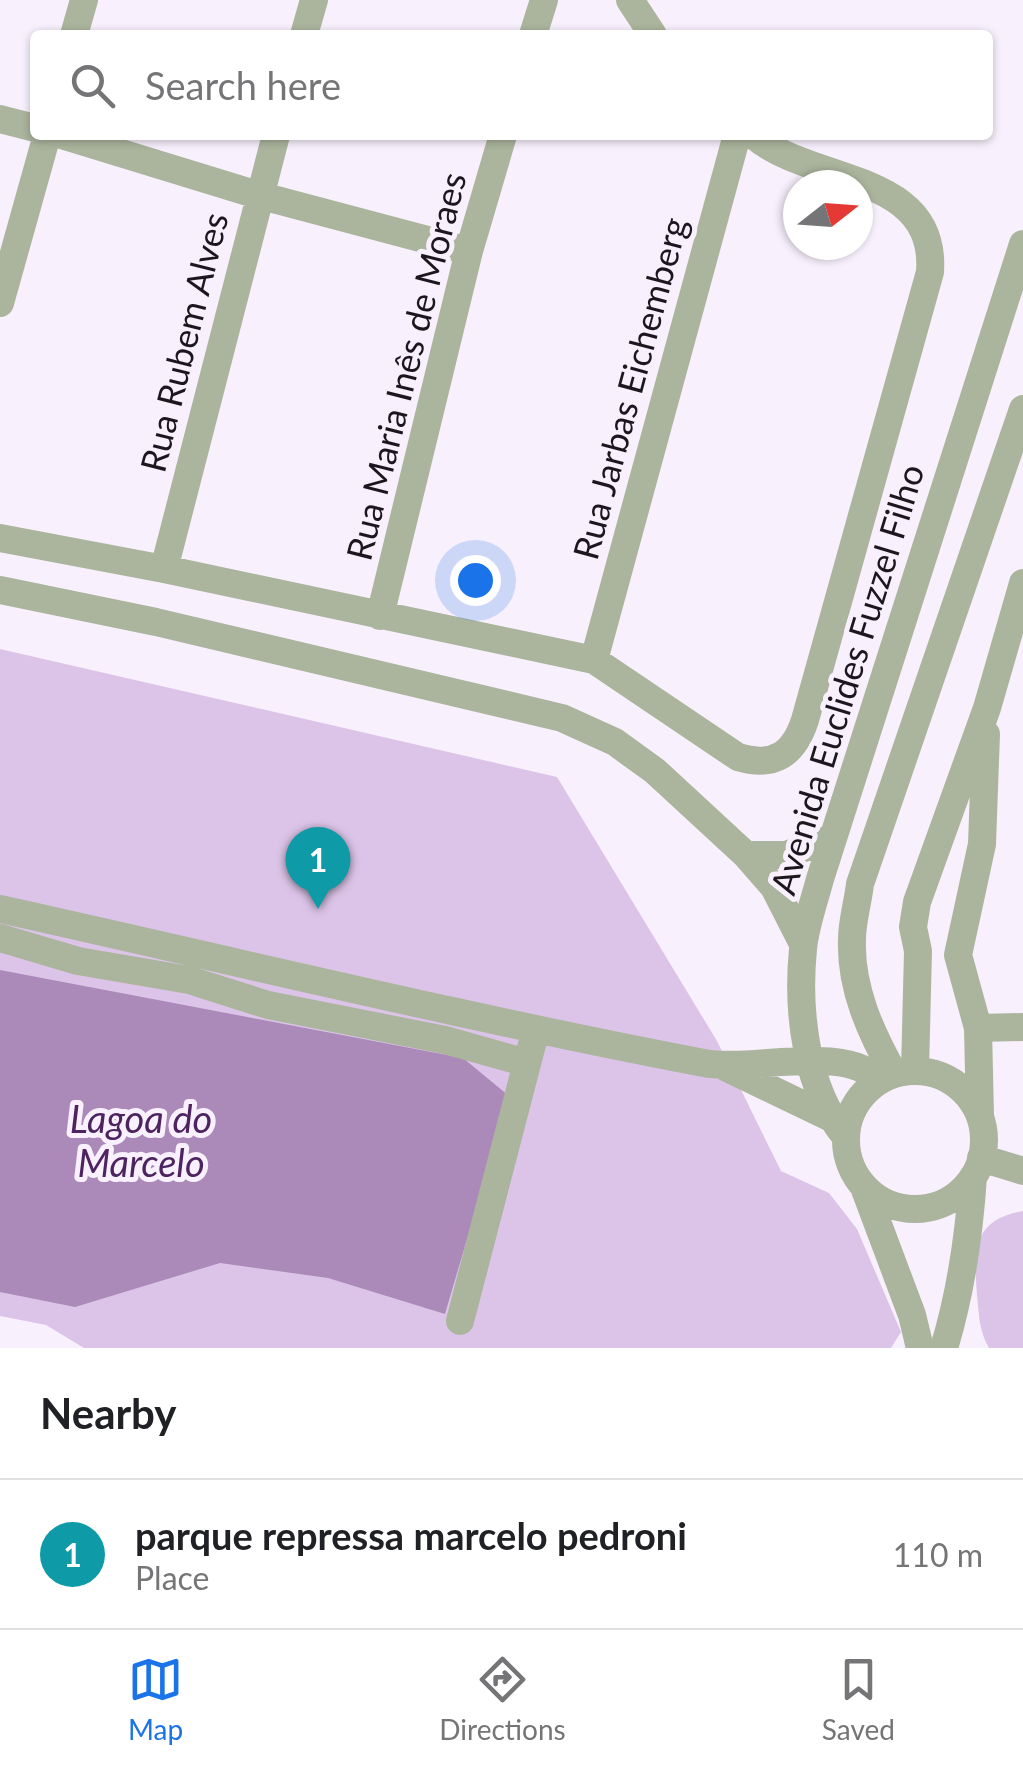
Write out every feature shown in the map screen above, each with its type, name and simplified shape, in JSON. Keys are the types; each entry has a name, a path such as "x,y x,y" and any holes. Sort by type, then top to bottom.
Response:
{"street":[{"path":"75,30 84,0"},
{"path":"305,30 314,0"},
{"path":"535,30 544,0"},
{"path":"630,0 650,30"},
{"path":"0,119 30,127"},
{"path":"0,302 46,140"},
{"path":"78,140 258,195 468,251"},
{"name":"Rua Rubem Alves","path":"164,568 274,140"},
{"name":"Rua Maria Inês de Moraes","path":"380,616 468,251 501,140"},
{"name":"Rua Jarbas Eichemberg","path":"594,660 736,140"},
{"path":"0,538 164,568 594,660 738,757 754,762 788,753 798,741 805,720 930,272 931,250 918,217 903,202 759,140"},
{"name":"Avenida Euclides Fuzzel Filho","path":"837,1127 811,1062 800,984 803,944 833,837 1023,244"},
{"path":"896,1075 872,1034 860,998 852,939 860,884 1023,408"},
{"path":"837,1127 850,1116 860,1098 896,1075 918,950 913,926 924,879 987,708 1023,586"},
{"path":"0,590 176,626 562,718 615,742 655,770 746,855 774,887 803,944"},
{"path":"944,1348 958,1303 984,1137 978,1028 958,954 982,844 987,708"},
{"path":"746,855 786,855 833,837"},
{"path":"0,908 536,1029 726,1067 811,1062 858,1064 896,1075 935,1074 954,1083 970,1098 980,1116"},
{"path":"0,938 78,961 189,980 268,1005 445,1040 527,1063 460,1321 536,1029"},
{"path":"918,950 958,954"},
{"path":"978,1028 1023,1027"},
{"path":"726,1067 837,1127 852,1169 880,1200 900,1208 921,1209 941,1204 959,1193 977,1168"},
{"path":"977,1168 1023,1171"},
{"path":"864,1186 912,1315 920,1348"}],"shaded area":[{"path":"0,649 557,777 717,1041 781,1171 829,1193 857,1229 901,1332 891,1348 84,1348 46,1325 0,1316"},
{"path":"1023,1211 1023,1348 989,1348 981,1329 977,1295 979,1240 993,1222"}],"water":[{"name":"Lagoa do Marcelo","path":"0,970 463,1058 509,1096 445,1314 328,1278 220,1263 75,1307 0,1292"}],"place":[{"name":"parque repressa marcelo pedroni","path":"318,909"}]}
